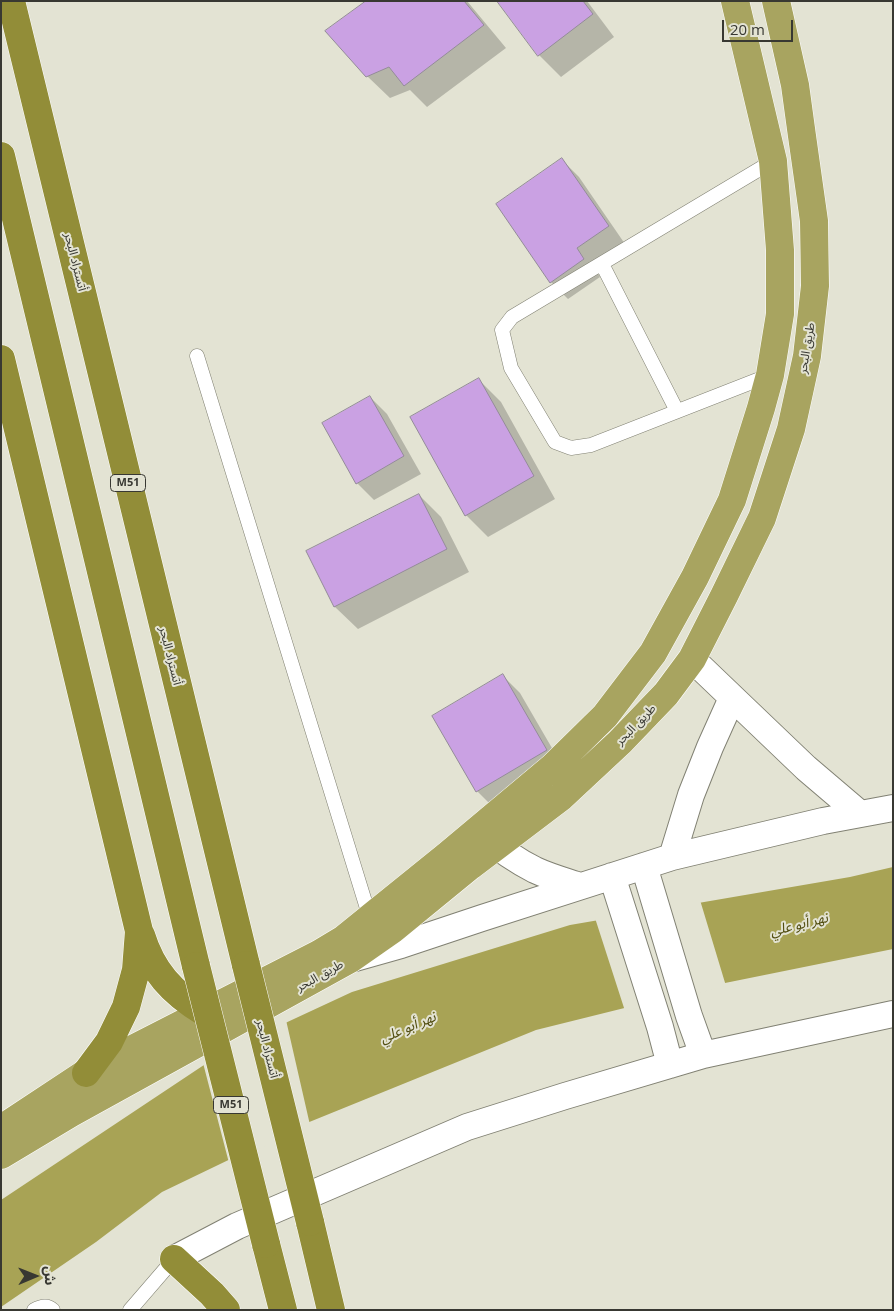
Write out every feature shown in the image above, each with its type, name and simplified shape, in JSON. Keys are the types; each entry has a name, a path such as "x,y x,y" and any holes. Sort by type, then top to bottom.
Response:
{"highway":[{"name":"أتستراد البحر","path":"11,1 331,1310"},
{"name":"طريق البحر","path":"1,1155 71,1113 350,959 393,928 486,838 553,767 605,716 653,653 695,577 732,500 770,375 780,314 780,250 773,161 735,1"},
{"name":"طريق البحر","path":"1,1129 86,1073 319,954 344,939 448,855 486,838 561,796 620,742 666,694 692,659 762,518 791,428 807,356 815,286 814,221 795,85 776,1"},
{"name":"M51","path":"1,156 194,956 284,1310"},
{"path":"1,359 139,931 152,964 163,979 182,998 204,1012 234,1022"},
{"path":"770,375 800,386"},
{"path":"86,1073 109,1042 126,1007 136,970 139,931"},
{"path":"174,1259 212,1294 226,1310"}],"street":[{"path":"692,659 806,768 860,814"},
{"path":"672,857 691,795 732,698"},
{"path":"486,838 512,857 554,878 580,886 616,888 647,875 672,857 823,821 893,808"},
{"path":"647,875 689,1016 703,1055"},
{"path":"319,954 350,959 402,945 580,886"},
{"path":"616,888 660,1027 670,1065"},
{"path":"174,1259 237,1226 468,1127 703,1055 893,1014"}],"lane":[{"path":"770,375 591,445 572,448 555,442 511,368 502,330 512,317 773,161"},
{"path":"602,264 677,411"},
{"path":"197,356 370,918"},
{"path":"130,1310 174,1259"},
{"path":"34,1310 42,1306 48,1306 53,1310"}],"water":[{"name":"نهر أبو علي","path":"893,867 893,949 725,983 536,1030 297,1127 162,1192 96,1242 1,1307 1,1200 225,1051 352,992 570,925 850,877"}],"pier":[{"path":"700,900 726,986 625,1011 595,918"},
{"path":"286,1020 310,1125 229,1163 203,1063 224,1049"}],"building":[{"path":"366,1 464,1 484,25 404,86 389,67 366,77 325,31"},
{"path":"497,1 583,1 593,14 538,56"},
{"path":"562,158 609,226 577,248 584,259 550,283 496,204"},
{"path":"479,378 534,476 465,516 410,417"},
{"path":"370,396 404,456 356,484 322,423"},
{"path":"419,494 447,549 334,607 306,551"},
{"path":"503,674 547,750 476,792 432,716"}]}
